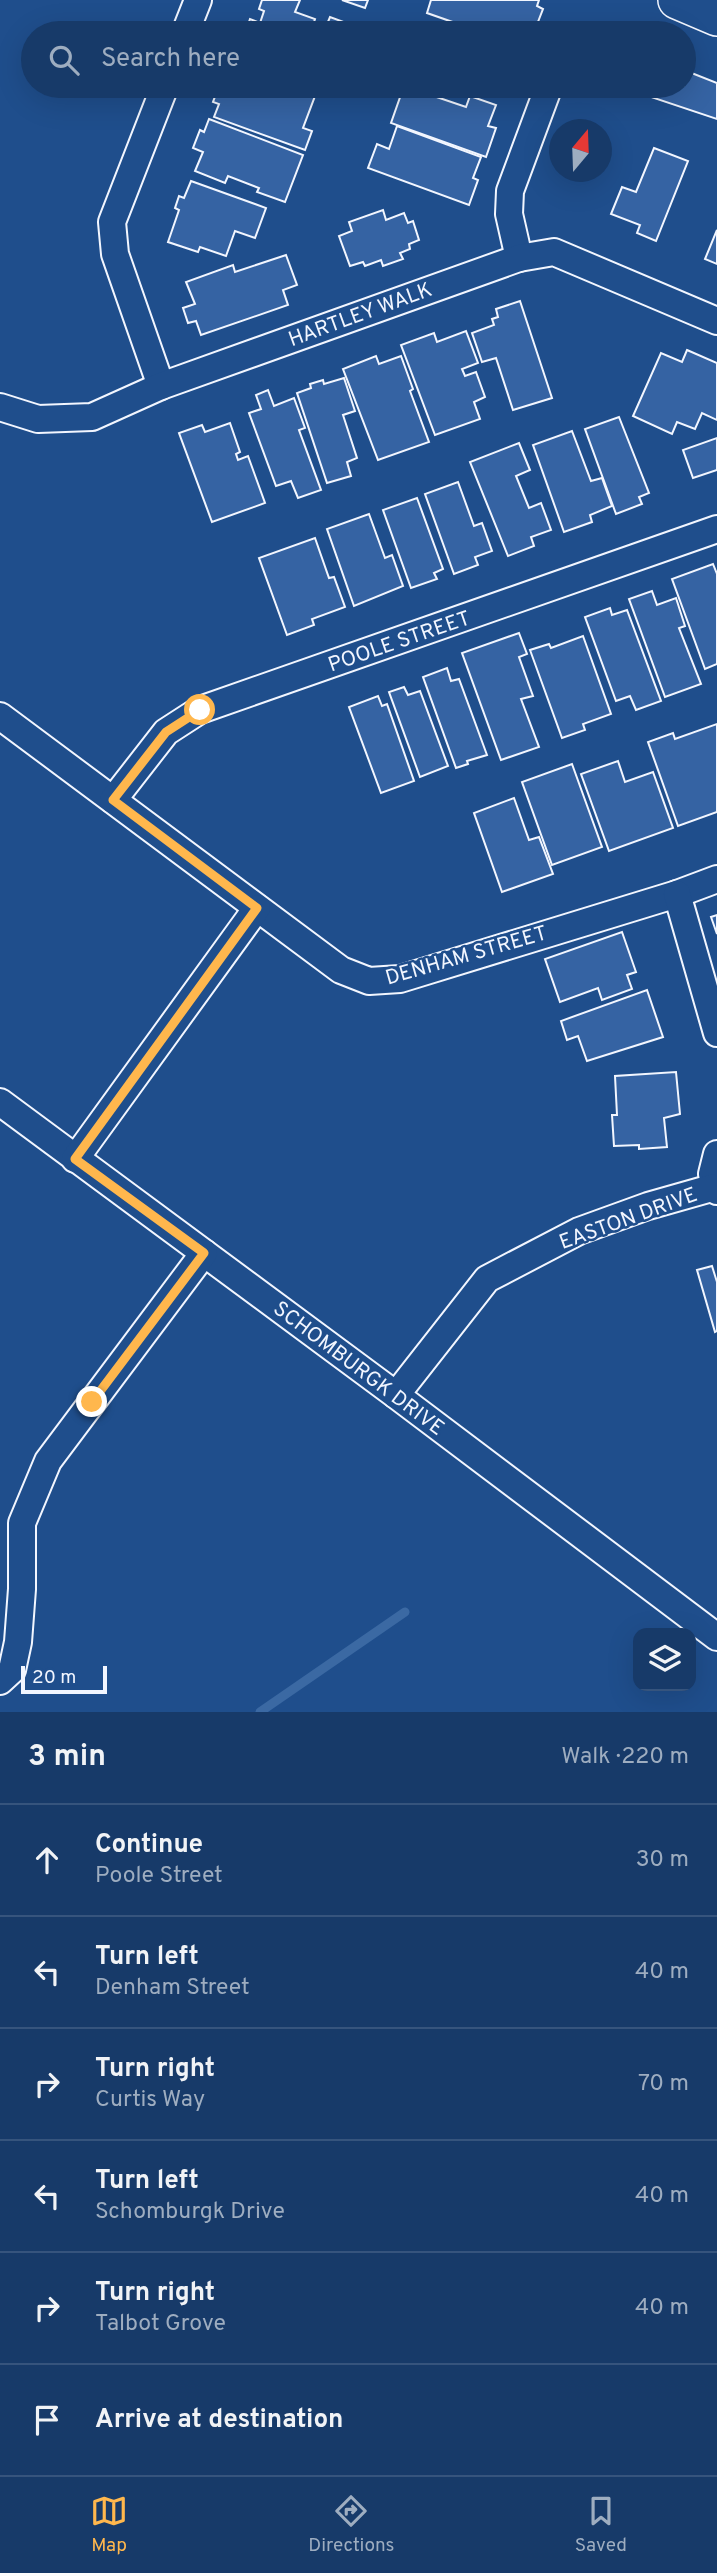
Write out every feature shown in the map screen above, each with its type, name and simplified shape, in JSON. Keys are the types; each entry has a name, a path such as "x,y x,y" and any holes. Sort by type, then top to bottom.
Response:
{"main road":[{"path":"677,0 717,17"}],"street":[{"path":"190,21 198,0"},
{"path":"160,98 112,222 115,254 161,386"},
{"path":"519,258 509,214 510,191 545,98"},
{"name":"HARTLEY WALK","path":"0,407 38,419 92,416 161,386 519,258 554,251 717,321"},
{"name":"POOLE STREET","path":"113,800 166,732 200,710 717,529"},
{"name":"DENHAM STREET","path":"0,716 341,970 369,981 400,978 677,894 717,879"},
{"path":"677,894 717,1032"},
{"path":"75,1159 257,908"},
{"name":"SCHOMBURGK DRIVE","path":"0,1102 717,1637"},
{"path":"716,1189 712,1174 717,1154"},
{"name":"EASTON DRIVE","path":"396,1395 487,1279 579,1231 648,1206 716,1189"},
{"path":"0,1681 12,1670 18,1642 22,1589 11,1520 48,1461 204,1253"}],"building":[{"path":"262,0 300,0 295,12 315,19 261,21 264,11 259,9"},
{"path":"342,0 368,0 365,8"},
{"path":"431,0 539,0 537,6 543,9 538,21 450,21 427,13"},
{"path":"696,75 717,83 717,119 654,98 696,98"},
{"path":"214,98 314,98 303,128 312,131 305,150 214,117 219,104 213,102"},
{"path":"400,98 439,98 466,107 469,98 476,98 496,105 488,126 496,128 486,157 391,123"},
{"path":"209,119 303,155 285,202 257,192 259,188 228,176 225,183 195,171 203,152 193,148 200,130 204,132"},
{"path":"397,126 481,157 473,178 478,180 469,205 368,168 377,144 389,149"},
{"path":"654,148 688,161 656,241 637,233 640,225 611,214 622,187 636,192"},
{"path":"191,181 266,208 255,238 235,231 226,256 200,247 198,252 168,242 179,210 175,208 179,196 184,198"},
{"path":"383,210 386,220 404,213 408,223 413,221 419,240 409,244 410,249 400,253 403,259 383,266 381,260 365,266 363,262 350,266 339,236 352,231 349,222"},
{"path":"717,230 717,264 705,259"},
{"path":"286,255 297,285 283,290 288,305 201,335 196,321 188,323 183,308 195,304 186,282 233,265 235,272"},
{"path":"520,301 552,398 513,410 496,358 482,362 472,333 494,325 492,319 498,317 496,309"},
{"path":"466,331 478,363 462,369 465,376 476,372 485,397 474,402 480,419 435,435 401,345 434,333 437,342"},
{"path":"687,350 717,363 717,420 702,413 695,429 677,422 672,434 633,416 661,353 682,362"},
{"path":"376,356 379,364 401,356 413,389 410,391 429,442 378,460 343,369"},
{"path":"344,378 355,411 343,415 357,458 347,462 351,476 327,483 297,393 311,388 310,384 323,380 324,384"},
{"path":"268,390 274,406 294,398 305,428 299,430 321,490 298,498 291,481 276,486 249,413 261,409 256,395"},
{"path":"619,417 649,493 639,497 642,504 616,514 585,429"},
{"path":"230,423 240,452 236,454 238,460 248,456 265,503 212,522 179,433 202,425 205,432"},
{"path":"572,431 591,481 602,478 612,506 590,515 592,522 564,532 533,445"},
{"path":"717,438 717,470 693,478 683,450"},
{"path":"519,443 530,470 516,476 529,508 541,503 551,530 531,537 534,546 508,556 470,462"},
{"path":"458,482 474,526 482,523 492,551 475,557 478,565 454,574 425,494"},
{"path":"417,498 443,569 434,573 437,579 411,588 383,510"},
{"path":"369,514 385,558 392,555 403,586 354,606 327,529"},
{"path":"315,538 329,578 334,577 345,607 312,619 314,625 287,635 259,558"},
{"path":"713,564 717,574 717,664 705,669 672,579"},
{"path":"652,591 657,605 676,598 685,626 679,628 701,684 665,697 629,599"},
{"path":"610,608 612,615 627,610 661,701 636,710 630,696 616,701 585,617"},
{"path":"519,633 527,654 519,657 533,696 521,699 539,747 501,760 462,653"},
{"path":"583,636 611,714 583,724 585,730 562,738 530,650 549,644 551,648"},
{"path":"447,668 451,681 459,679 487,755 467,761 468,764 456,768 423,677"},
{"path":"404,687 408,695 420,691 448,766 420,777 389,692"},
{"path":"378,696 382,706 387,704 414,781 381,793 349,707"},
{"path":"717,724 717,812 678,826 648,742 673,733 675,739"},
{"path":"618,761 625,782 653,772 673,828 609,851 581,774"},
{"path":"572,764 602,847 552,865 522,782"},
{"path":"514,798 529,840 539,837 553,874 502,892 474,813"},
{"path":"717,915 717,934 711,917"},
{"path":"622,932 636,972 627,975 632,989 602,1000 598,988 560,1002 545,959"},
{"path":"647,990 663,1037 587,1061 578,1036 567,1040 561,1021"},
{"path":"676,1072 680,1114 664,1118 667,1147 639,1149 639,1145 614,1146 612,1115 617,1115 615,1076"},
{"path":"712,1266 717,1282 715,1332 697,1270"}],"waterway":[{"path":"260,1712 405,1612"}],"route":[{"path":"92,1402 204,1253 75,1159 257,908 113,800 166,732 200,710"}]}
